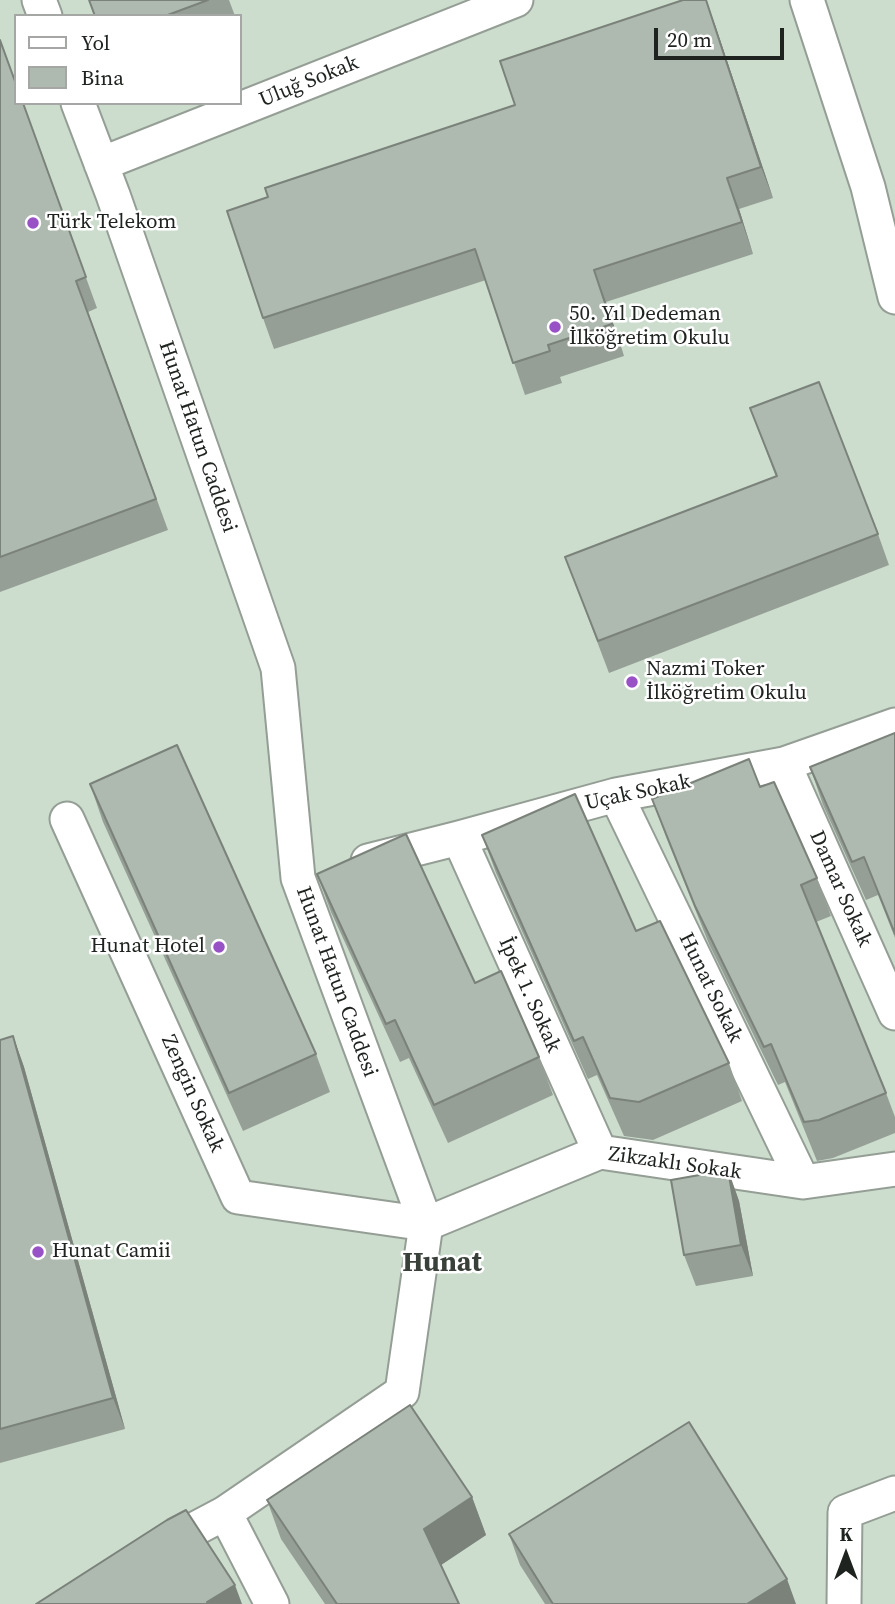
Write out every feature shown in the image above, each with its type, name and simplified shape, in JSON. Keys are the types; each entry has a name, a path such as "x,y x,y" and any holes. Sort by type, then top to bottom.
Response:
{"street":[{"name":"Uluğ Sokak","path":"101,164 516,0"},
{"path":"807,0 882,181 895,297"},
{"name":"Hunat Hatun Caddesi","path":"79,105 278,668 320,873 426,1224 402,1392 225,1513 127,1565"},
{"name":"Uçak Sokak","path":"320,873 616,794 784,764 895,725"},
{"name":"Damar Sokak","path":"784,764 895,1013"},
{"name":"Hunat Sokak","path":"616,794 803,1182"},
{"name":"Zengin Sokak","path":"67,819 238,1197 426,1224"},
{"name":"İpek 1. Sokak","path":"459,838 600,1153"},
{"name":"Zikzaklı Sokak","path":"426,1224 600,1153 803,1182 895,1169"},
{"path":"844,1604 845,1512 895,1493"},
{"path":"225,1513 272,1604"}],"shaded area":[{"path":"0,0 895,0 895,1604 0,1604"}],"building":[{"path":"89,0 208,0 170,14 94,14"},
{"path":"683,0 706,0 761,167 727,178 742,222 594,270 612,324 548,345 550,351 513,363 475,249 263,318 227,211 268,197 265,188 515,105 500,61"},
{"path":"0,40 14,78 14,105 24,105 86,277 76,281 156,499 0,557"},
{"path":"819,382 878,534 598,641 565,557 777,476 750,408"},
{"path":"895,733 895,934 864,857 852,862 810,767"},
{"path":"177,745 316,1054 229,1093 90,784"},
{"path":"749,759 760,787 774,782 817,878 801,885 886,1093 819,1120 804,1122 771,1044 764,1047 695,906 652,799"},
{"path":"575,794 636,931 660,921 729,1063 639,1102 610,1098 583,1037 574,1041 482,835"},
{"path":"406,834 475,983 501,971 539,1057 434,1105 395,1020 386,1024 317,874"},
{"name":"Hunat Camii","path":"13,1036 113,1398 0,1429 0,1040"},
{"path":"728,1170 741,1245 684,1255 671,1180"},
{"path":"410,1405 472,1497 424,1529 459,1604 337,1604 267,1500"},
{"path":"689,1422 787,1579 747,1604 553,1604 509,1534"},
{"path":"186,1510 235,1585 207,1602 209,1604 36,1604 167,1520"}],"place":[{"name":"Türk Telekom","path":"33,223"},
{"name":"50. Yıl Dedeman İlköğretim Okulu","path":"555,327"},
{"name":"Nazmi Toker İlköğretim Okulu","path":"632,682"},
{"name":"Hunat Hotel","path":"219,947"},
{"name":"Hunat Camii","path":"38,1252"}],"district":[{"name":"Hunat","path":"442,1264"}]}
